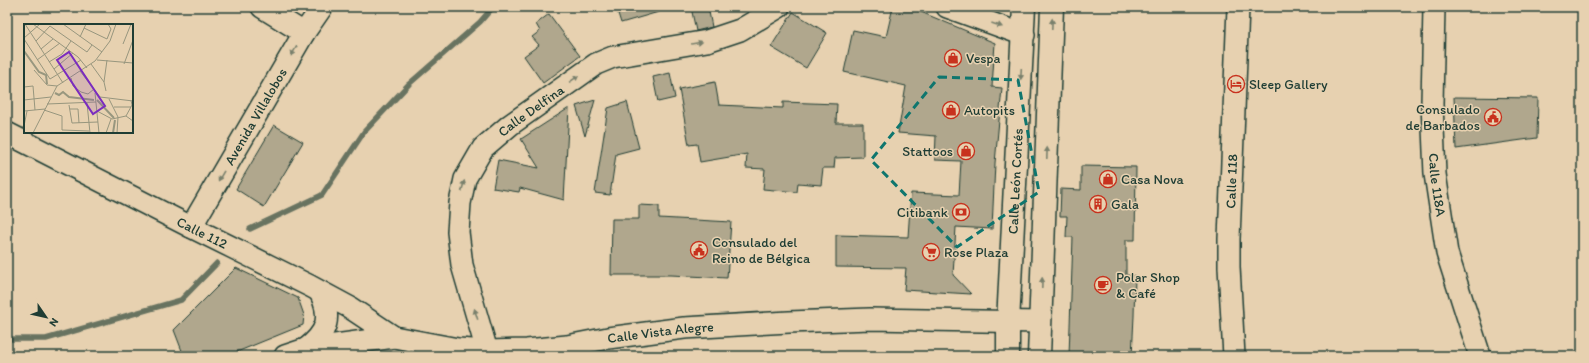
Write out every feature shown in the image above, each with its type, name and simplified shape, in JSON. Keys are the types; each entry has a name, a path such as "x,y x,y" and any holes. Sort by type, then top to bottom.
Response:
{"main road":[{"name":"Calle León Cortés","path":"1008,356 1008,323 1024,35 1024,7"},
{"name":"Calle León Cortés","path":"1039,356 1052,7"}],"street":[{"path":"262,7 304,33"},
{"name":"Avenida Villalobos","path":"191,227 304,33 322,7"},
{"name":"Calle Delfina","path":"487,351 462,265 458,232 460,203 465,178 483,148 510,125 596,64 613,56 707,41 740,30 779,7"},
{"path":"947,7 1024,35"},
{"name":"Calle 118","path":"1234,356 1229,253 1238,7"},
{"name":"Calle 118A","path":"1434,7 1432,104 1435,174 1447,253 1480,356"},
{"name":"Calle 112","path":"7,133 349,307 394,337"},
{"path":"306,349 317,341 324,330 327,317 326,304 320,292"},
{"name":"Calle Vista Alegre","path":"286,356 306,349 394,337 458,349 487,351 527,350 567,346 608,338 684,328 789,322 870,319 1008,323 1040,322"}],"highlighted area":[{"path":"939,77 1018,80 1039,192 957,247 871,160"}],"building":[{"path":"616,7 662,7 662,11 621,23"},
{"path":"691,7 708,7 712,27 696,31"},
{"path":"893,7 909,7 995,43 992,87 1002,88 995,163 992,229 956,227 953,275 971,294 904,290 906,268 836,267 836,235 908,237 911,193 959,195 961,161 935,160 936,136 898,133 906,86 844,72 853,30 886,37"},
{"path":"793,12 827,33 806,68 771,47"},
{"path":"549,14 580,56 543,83 524,56 539,45 532,37 540,31 536,24"},
{"path":"670,73 675,98 658,102 653,77"},
{"path":"715,82 719,105 783,108 783,102 837,104 836,123 863,123 863,157 835,158 834,168 823,168 821,185 798,183 797,192 763,189 765,169 746,168 747,154 700,162 697,144 689,145 679,89"},
{"path":"1454,97 1538,98 1537,138 1456,149"},
{"path":"595,100 585,136 576,106"},
{"path":"627,102 639,148 616,154 610,195 595,193 608,108"},
{"path":"569,108 564,200 520,188 519,192 493,188 498,160 539,168 521,139"},
{"path":"274,125 303,142 264,207 236,189"},
{"path":"1081,166 1136,167 1135,240 1126,240 1126,275 1135,276 1132,356 1069,356 1073,237 1066,237 1067,216 1060,216 1061,189 1081,190"},
{"path":"639,205 659,206 659,218 731,222 727,278 671,275 611,275 612,219 639,219"},
{"path":"236,268 298,298 304,315 303,325 227,356 184,356 174,330"}],"waterway":[{"path":"250,229 322,195 364,132 409,84 480,22 493,7"},
{"path":"7,339 46,339 181,300 217,263"}],"place":[{"name":"Vespa","path":"953,58"},
{"name":"Sleep Gallery","path":"1236,84"},
{"name":"Autopits","path":"951,110"},
{"name":"Consulado de Barbados","path":"1493,117"},
{"name":"Stattoos","path":"966,151"},
{"name":"Casa Nova","path":"1108,179"},
{"name":"Gala","path":"1098,204"},
{"name":"Citibank","path":"961,212"},
{"name":"Consulado del Reino de Bélgica","path":"699,250"},
{"name":"Rose Plaza","path":"931,252"},
{"name":"Polar Shop & Café","path":"1103,285"}]}
